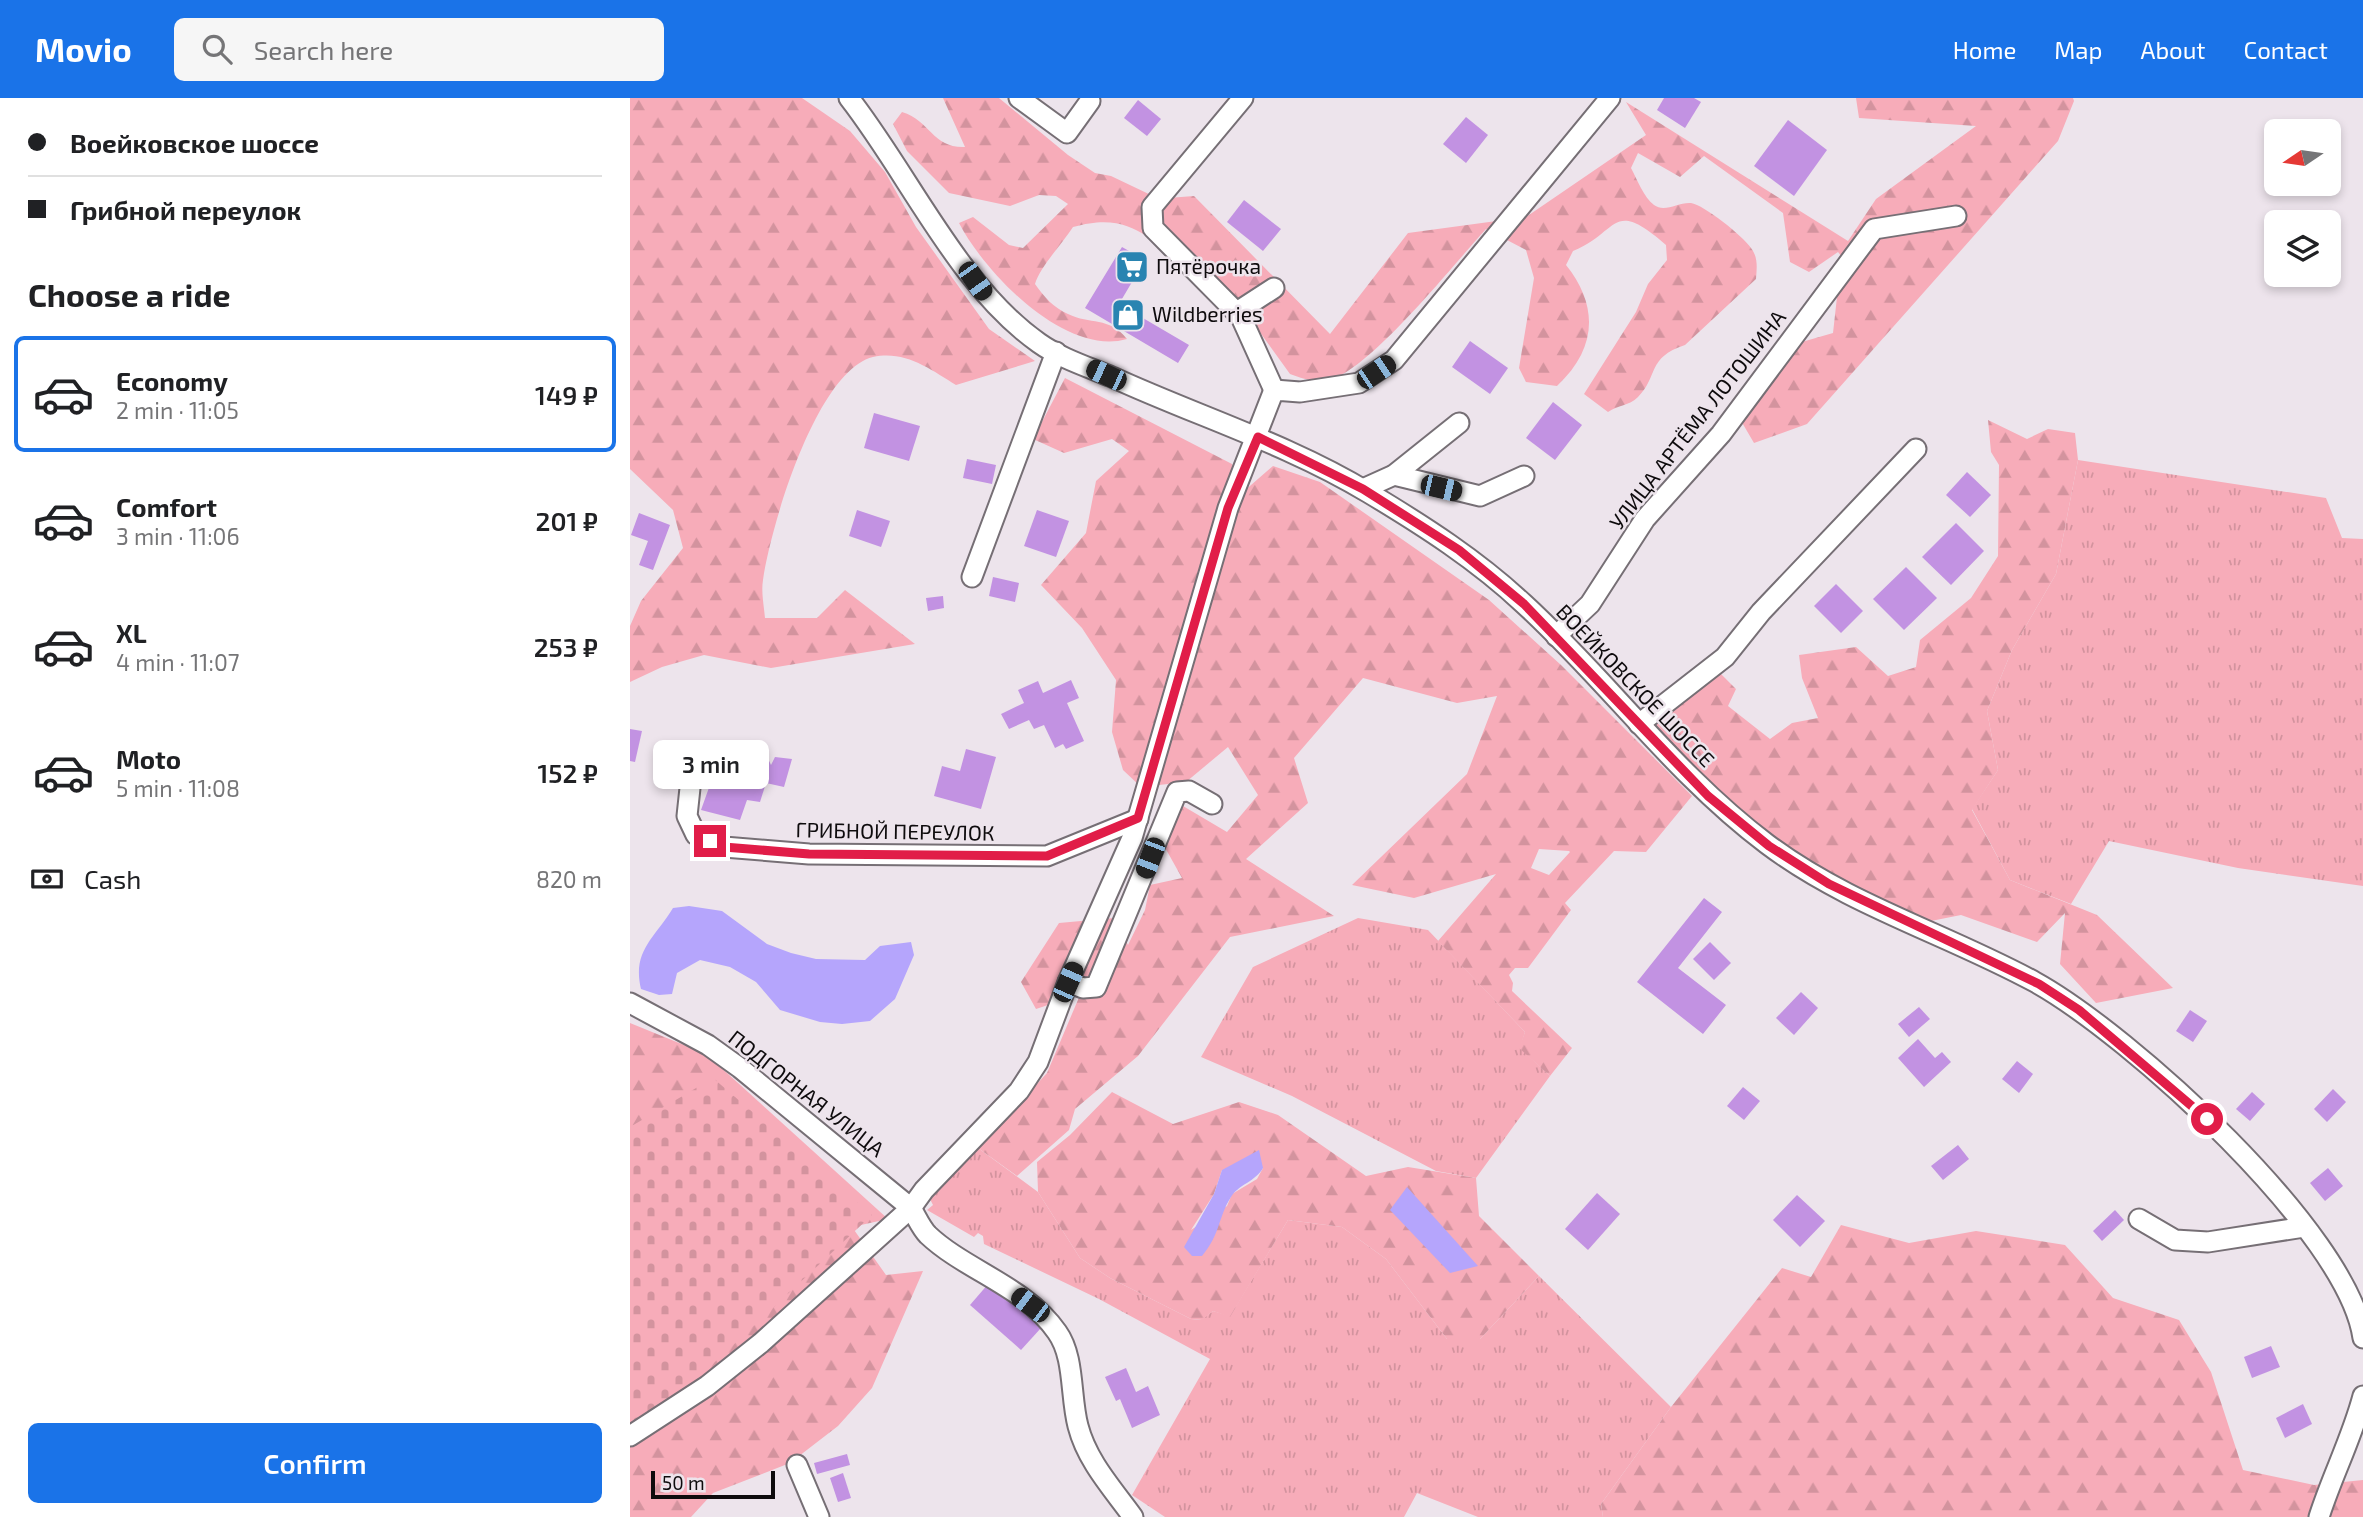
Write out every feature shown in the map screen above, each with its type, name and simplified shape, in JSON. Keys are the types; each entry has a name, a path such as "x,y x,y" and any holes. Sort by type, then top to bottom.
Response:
{"street":[{"name":"ВОЕЙКОВСКОЕ ШОССЕ","path":"849,98 989,300 1042,345 1258,437 1363,489 1459,550 1524,604 1708,796 1769,846 1829,884 2039,984 2079,1010 2191,1102 2274,1187 2345,1284 2360,1315 2363,1338"},
{"path":"1019,98 1067,133 1090,102"},
{"path":"630,1436 707,1387 761,1343 911,1208 924,1190 1019,1091 1038,1062 1068,982 1138,818 1228,508 1258,437 1274,390 1237,312 1153,228 1152,207 1243,98"},
{"path":"1274,390 1300,391 1359,383 1394,360 1610,98"},
{"name":"УЛИЦА АРТЁМА ЛОТОШИНА","path":"1556,636 1590,604 1645,519 1721,434 1874,229 1956,216"},
{"path":"1237,312 1274,288"},
{"path":"972,577 1056,352"},
{"path":"1363,489 1394,475 1459,423"},
{"path":"1639,724 1725,657 1761,612 1916,449"},
{"path":"1394,475 1480,496 1524,476"},
{"name":"ГРИБНОЙ ПЕРЕУЛОК","path":"690,788 687,816 696,835 724,847 809,854 1047,856 1138,818"},
{"path":"1068,982 1083,988 1096,987 1177,792 1189,791 1212,804"},
{"name":"ПОДГОРНАЯ УЛИЦА","path":"630,1003 708,1045 740,1068 911,1208 928,1234 1030,1305 1059,1334 1066,1355 1078,1426 1091,1459 1133,1517"},
{"path":"2139,1220 2175,1240 2208,1242 2304,1227"},
{"path":"2319,1517 2332,1475 2356,1425 2363,1396"},
{"path":"797,1465 819,1517"}],"green space":[{"path":"630,98 802,98 850,131 885,172 916,227 989,329 1035,361 956,385 917,362 896,356 873,357 852,369 833,391 815,420 799,455 767,556 762,585 765,618 817,618 845,590 915,644 771,668 704,655 662,667 630,682 630,626 641,601 683,548 673,510 630,469"},
{"path":"943,98 999,98 1068,155 1095,173 1111,176 1153,196 1194,196 1330,334 1408,233 1526,217 1646,135 1626,102 1848,241 1876,199 1976,126 1859,118 1856,98 2073,98 2074,101 2058,141 1807,424 1754,443 1737,414 1795,344 1833,333 1837,297 1854,272 1838,252 1809,272 1790,262 1783,213 1704,156 1680,177 1638,153 1631,168 1644,193 1654,205 1667,208 1686,203 1697,205 1740,236 1755,255 1756,279 1685,345 1664,356 1638,397 1608,412 1584,394 1636,312 1648,284 1667,260 1666,245 1635,223 1616,223 1573,251 1566,265 1584,296 1589,327 1580,357 1557,386 1526,382 1519,368 1534,278 1526,250 1486,229 1412,312 1369,355 1332,379 1310,380 1290,374 1241,306 1201,259 1183,256 1130,227 1115,223 1096,222 1073,227 1046,263 1035,284 1050,302 1063,312 1106,324 1127,339 1103,341 1078,335 1053,323 1030,307 988,265 959,223 973,217 1009,245 1023,248 1068,204 1056,196 1039,195 1010,206 949,193 907,151 893,124 902,112 919,121 945,143 965,147"},
{"path":"1065,378 1232,464 1243,492 1273,466 1320,482 1489,600 1561,665 1692,796 1646,852 1614,851 1565,903 1571,910 1528,968 1515,968 1509,975 1513,983 1512,991 1572,1048 1550,1076 1519,1048 1525,1032 1438,941 1496,874 1414,898 1352,885 1467,774 1497,696 1457,703 1363,678 1294,758 1308,803 1246,859 1334,916 1230,937 1138,1056 1075,1109 1069,1130 1017,1176 978,1148 1047,1073 1080,995 1079,981 1069,998 1036,1009 1021,982 1059,923 1114,918 1128,945 1145,910 1150,885 1182,878 1163,844 1183,806 1227,832 1258,795 1228,747 1186,782 1141,787 1123,770 1112,732 1116,680 1082,628 1041,585 1086,533 1096,481 1129,451 1112,439 1064,453 1033,439","holes":["1539,849 1569,851 1549,875 1531,868"]},
{"path":"1988,420 2027,439 2048,429 2075,433 2078,460 2056,574 2012,650 1987,711 1998,770 1972,810 2010,880 2097,915 2173,988 2096,1003 2060,964 2065,913 2037,942 1961,915 1931,921 1846,883 1739,814 1658,731 1654,718 1721,674 1736,689 1728,706 1770,739 1792,723 1818,718 1802,678 1799,655 1856,647 1888,676 1916,667 1920,640 1971,598 1998,556 1999,465 1991,452"},
{"path":"2078,460 2326,498 2342,538 2363,539 2363,886 2238,868 2109,841 2071,904 2010,880 1972,809 1998,770 1987,711 2012,650 2056,574"},
{"path":"1358,918 1428,930 1525,1032 1520,1048 1550,1076 1476,1178 1436,1171 1292,1096 1201,1057 1253,967"},
{"path":"630,1023 706,1054 888,1219 852,1227 886,1275 923,1271 872,1388 838,1426 790,1463 713,1493 691,1517 630,1517"},
{"path":"713,1078 872,1215 685,1390 630,1424 630,1127"},
{"path":"1112,1092 1173,1124 1239,1102 1278,1115 1366,1176 1408,1167 1476,1178 1479,1216 1539,1276 1480,1339 1447,1339 1386,1259 1342,1227 1288,1220 1230,1317 1213,1311 1202,1320 1191,1319 1110,1278 1080,1258 1038,1192 1037,1162 1070,1135","holes":["1263,1168 1257,1179 1232,1194 1227,1206 1191,1230 1214,1194 1222,1170"]},
{"path":"978,1148 1038,1192 1080,1258 1110,1278 1191,1319 1201,1320 1213,1311 1230,1316 1288,1220 1342,1227 1386,1259 1447,1339 1480,1339 1539,1276 1671,1407 1601,1504 1603,1517 1478,1517 1417,1493 1404,1517 1165,1517 1132,1495 1210,1359 1099,1299 984,1244 983,1236 978,1233 974,1237 927,1210 933,1205 930,1199"},
{"path":"1841,1225 1909,1243 1976,1231 2065,1245 2113,1298 2179,1320 2211,1372 2243,1470 2314,1485 2363,1480 2363,1517 1603,1517 1601,1504 1671,1407 1782,1268 1811,1277"}],"shaded area":[{"path":"689,906 722,911 767,944 816,959 865,960 880,946 911,942 914,955 895,999 870,1021 842,1024 820,1022 780,1010 756,982 730,967 700,960 677,973 672,994 659,995 641,989 640,965 646,946 673,908"},
{"path":"1259,1150 1263,1168 1231,1197 1213,1240 1202,1256 1192,1256 1184,1247 1214,1194 1222,1170"},
{"path":"1407,1187 1478,1266 1450,1273 1390,1210"}],"building":[{"path":"1664,98 1694,98 1701,102 1685,128 1657,110"},
{"path":"1138,100 1161,119 1147,136 1124,118"},
{"path":"1466,117 1488,135 1466,163 1443,144"},
{"path":"1788,120 1827,150 1794,196 1754,166"},
{"path":"1244,200 1281,229 1263,251 1227,222"},
{"path":"1122,247 1145,260 1119,304 1189,345 1178,363 1085,308"},
{"path":"1470,341 1508,368 1490,394 1452,367"},
{"path":"1553,402 1582,425 1555,460 1526,438"},
{"path":"874,413 920,426 909,461 864,448"},
{"path":"967,459 996,465 992,484 963,478"},
{"path":"1967,472 1991,495 1970,517 1946,495"},
{"path":"857,510 890,521 881,547 849,536"},
{"path":"1037,510 1069,521 1056,557 1024,546"},
{"path":"639,513 670,525 653,570 639,565 648,541 631,535"},
{"path":"1956,523 1984,551 1951,585 1922,557"},
{"path":"1906,567 1937,598 1904,630 1873,599"},
{"path":"993,577 1019,583 1015,602 989,596"},
{"path":"1836,584 1863,611 1841,633 1814,606"},
{"path":"943,596 944,608 928,611 926,598"},
{"path":"1071,680 1079,698 1067,703 1084,741 1066,749 1063,744 1055,748 1044,725 1034,729 1029,720 1009,729 1001,714 1024,703 1018,690 1038,681 1043,693"},
{"path":"630,729 642,731 635,762 630,761"},
{"path":"747,749 765,752 771,765 775,757 792,759 784,787 766,783 760,802 747,800 740,820 701,810 711,782 722,784 732,752"},
{"path":"966,749 996,757 981,809 934,796 942,766 960,771"},
{"path":"1704,898 1722,912 1678,968 1726,1005 1703,1034 1637,982"},
{"path":"1710,942 1731,963 1714,980 1693,959"},
{"path":"1801,992 1818,1008 1794,1035 1776,1018"},
{"path":"1919,1007 1930,1019 1909,1037 1898,1024"},
{"path":"2190,1010 2207,1021 2193,1042 2176,1031"},
{"path":"1918,1039 1935,1058 1942,1052 1951,1062 1924,1087 1898,1058"},
{"path":"2017,1061 2033,1074 2019,1093 2002,1079"},
{"path":"1743,1087 1760,1101 1744,1120 1727,1106"},
{"path":"2333,1089 2346,1102 2327,1122 2314,1109"},
{"path":"2252,1092 2265,1104 2250,1121 2236,1109"},
{"path":"1958,1145 1969,1159 1943,1180 1931,1166"},
{"path":"2328,1168 2343,1186 2325,1201 2310,1183"},
{"path":"1597,1193 1620,1214 1588,1250 1565,1229"},
{"path":"1797,1195 1825,1221 1800,1247 1773,1220"},
{"path":"2115,1210 2124,1220 2102,1241 2093,1231"},
{"path":"989,1283 1041,1328 1021,1350 970,1305"},
{"path":"2271,1346 2280,1367 2252,1378 2244,1357"},
{"path":"1126,1368 1136,1392 1148,1386 1160,1415 1132,1428 1120,1399 1116,1401 1105,1377"},
{"path":"2303,1404 2312,1424 2285,1438 2276,1418"},
{"path":"847,1454 850,1465 817,1474 814,1463"},
{"path":"843,1473 851,1498 838,1502 830,1478"}],"place":[{"name":"Пятёрочка","path":"1132,267"},
{"name":"Wildberries","path":"1128,315"}],"route":[{"path":"710,841 724,847 809,854 855,852 914,857 978,858 1047,856 1138,818 1228,508 1258,437 1363,489 1459,550 1524,604 1708,796 1769,846 1829,884 2039,984 2079,1010 2191,1102 2207,1119"}]}
